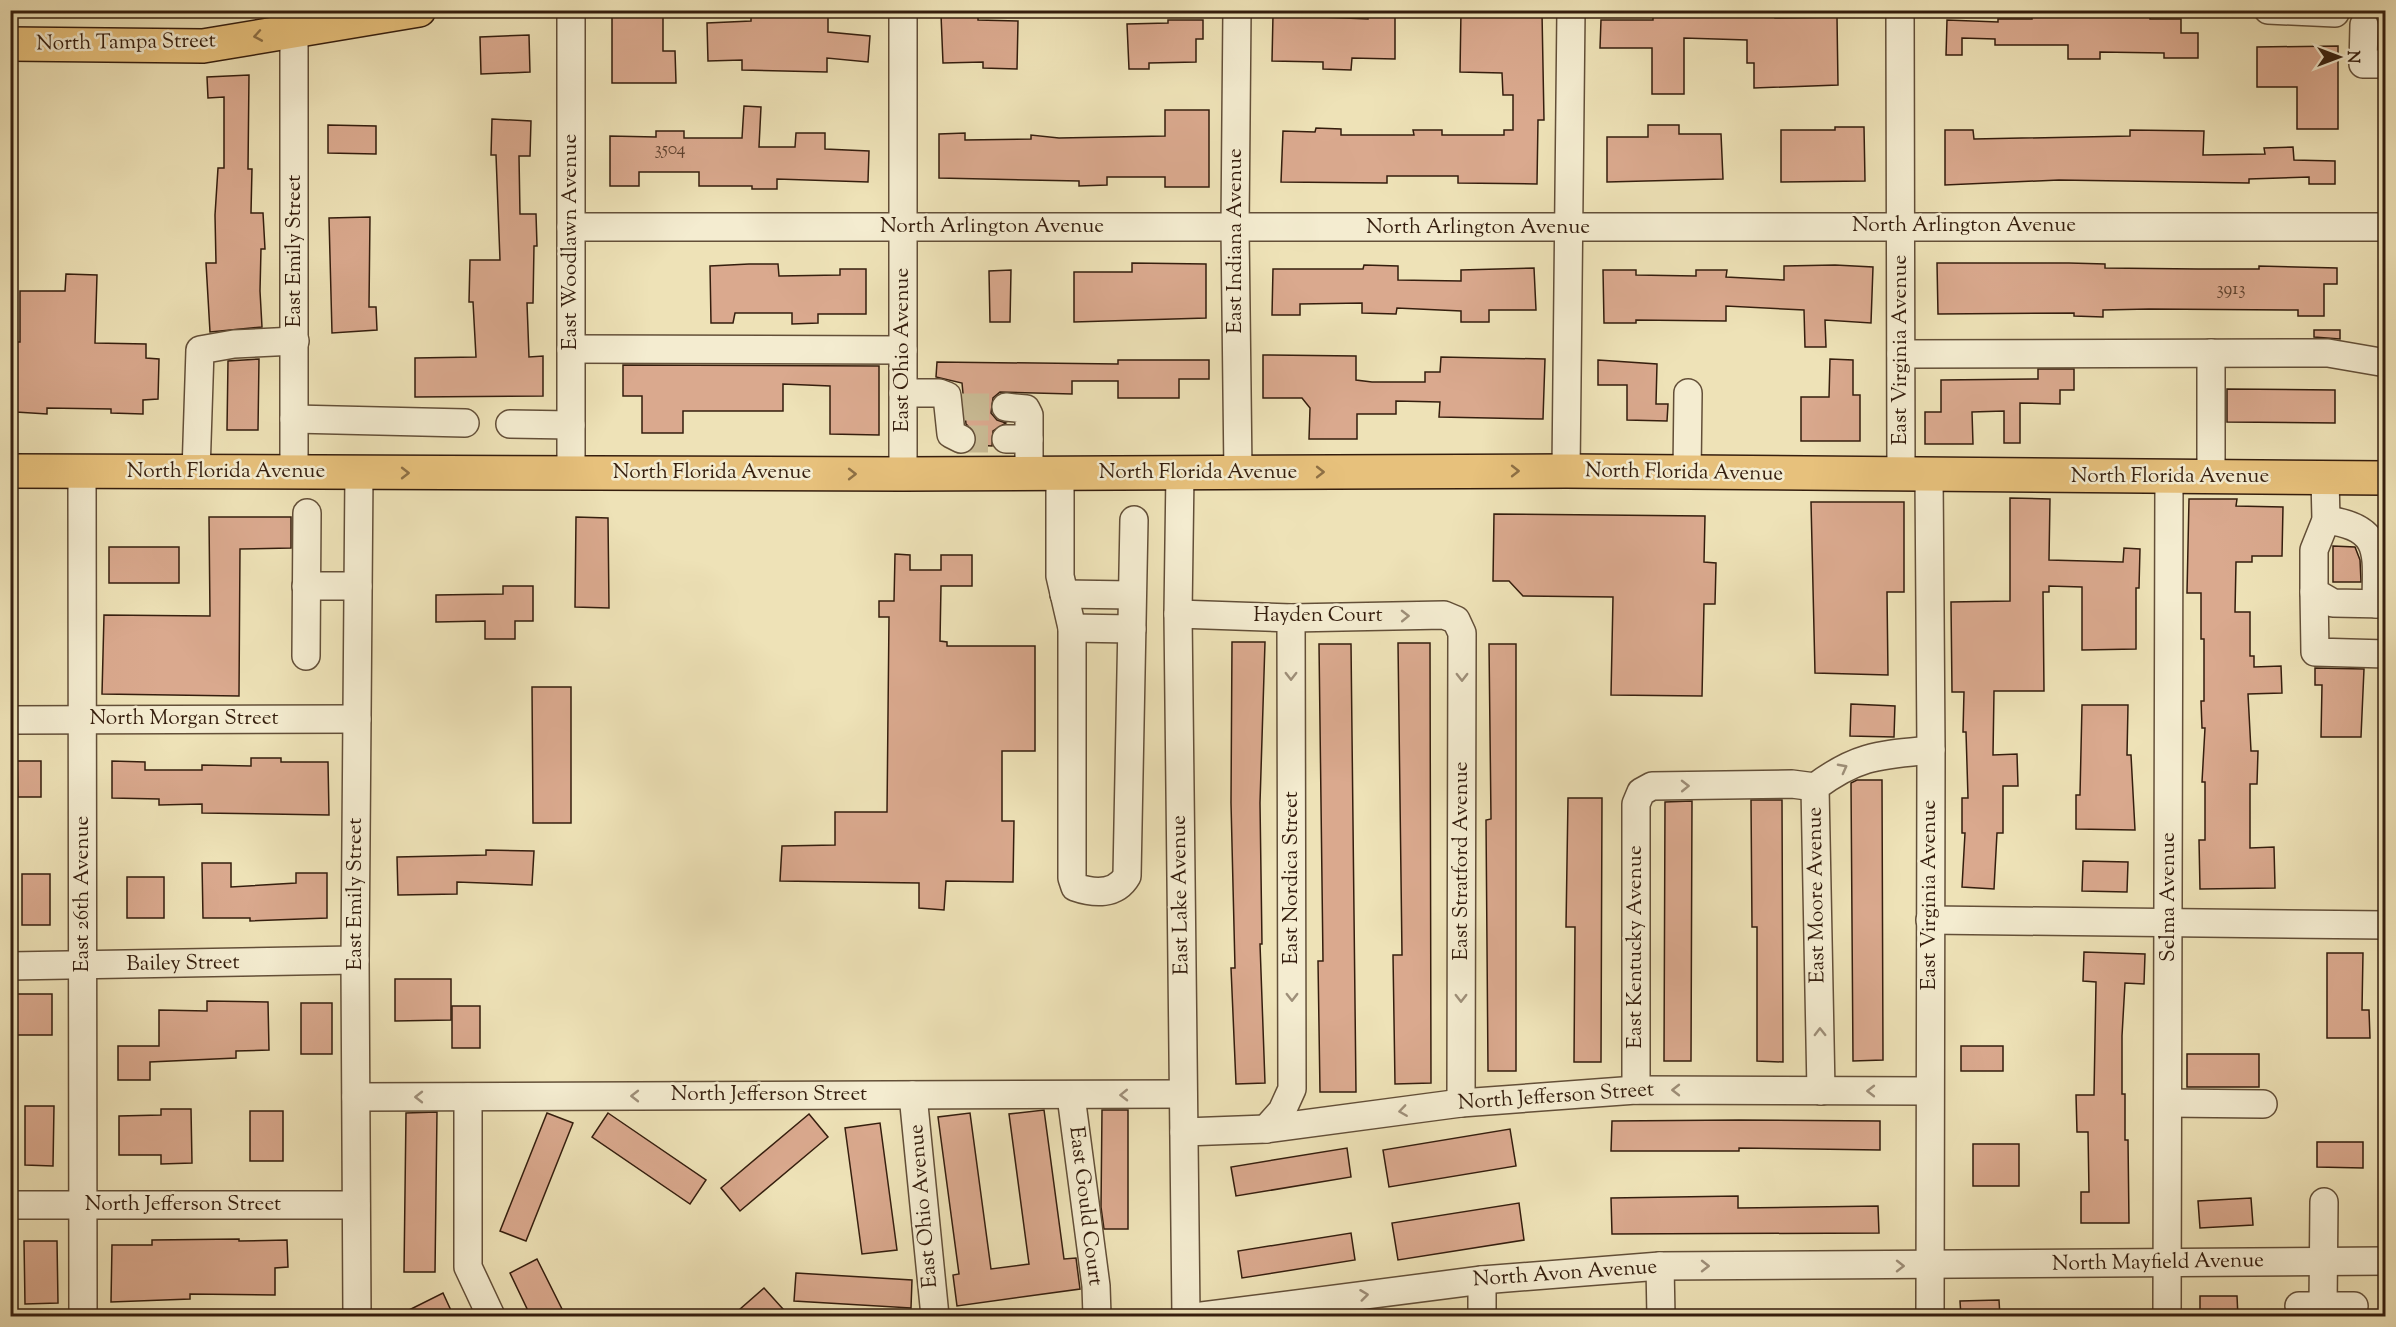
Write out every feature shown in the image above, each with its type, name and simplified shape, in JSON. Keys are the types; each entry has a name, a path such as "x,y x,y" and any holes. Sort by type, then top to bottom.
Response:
{"main road":[{"name":"North Tampa Street","path":"10,44 203,46 295,20 419,10"},
{"name":"North Florida Avenue","path":"10,471 903,474 1566,471 2169,478 2385,478"}],"street":[{"name":"East Woodlawn Avenue","path":"571,10 571,473"},
{"name":"East Ohio Avenue","path":"903,10 903,474"},
{"name":"East Indiana Avenue","path":"1237,10 1235,227 1238,472"},
{"path":"1566,471 1570,10"},
{"name":"East Virginia Avenue","path":"1900,10 1901,354 1915,474 1932,750 1930,1317"},
{"path":"2268,10 2335,12 2375,26 2363,63 2385,64"},
{"name":"East Emily Street","path":"294,472 295,20"},
{"name":"North Arlington Avenue","path":"571,227 1567,228 1901,225 2385,227"},
{"path":"196,472 200,350 295,341"},
{"path":"571,349 903,350"},
{"path":"2211,352 2211,478"},
{"path":"1901,354 2328,353 2385,363"},
{"path":"903,393 939,393 947,396 956,407 951,434 961,439"},
{"path":"1687,473 1688,393"},
{"path":"1006,407 1026,409 1029,415 1017,439 1045,473 1060,576 1072,628 1072,878 1075,887 1085,891 1112,891 1121,886 1127,876 1134,519"},
{"path":"294,420 465,423"},
{"path":"510,424 571,425"},
{"name":"East 26th Avenue","path":"82,472 83,1317"},
{"name":"East Emily Street","path":"357,1317 355,960 359,472"},
{"name":"East Lake Avenue","path":"1180,473 1178,614 1186,1317"},
{"name":"Selma Avenue","path":"2167,1317 2170,922 2169,478"},
{"path":"2325,478 2326,520 2314,550 2315,652 2385,654"},
{"path":"306,656 307,513"},
{"path":"2314,592 2333,603 2381,604 2376,554 2366,533 2349,523 2326,520"},
{"path":"306,586 358,586"},
{"path":"1064,594 1132,595"},
{"name":"Hayden Court","path":"1178,614 1291,618 1444,615 1456,620"},
{"name":"East Nordica Street","path":"1266,1129 1282,1111 1292,1089 1291,618"},
{"name":"East Stratford Avenue","path":"1456,620 1462,633 1461,1103"},
{"path":"1072,628 1131,629"},
{"name":"North Morgan Street","path":"10,720 357,719"},
{"name":"East Moore Avenue","path":"1821,1091 1815,787 1840,769 1872,756 1932,750"},
{"name":"East Kentucky Avenue","path":"1636,1090 1636,804 1641,792 1652,786 1792,783 1815,787"},
{"path":"1930,920 2385,925"},
{"name":"Bailey Street","path":"10,966 355,960"},
{"name":"North Jefferson Street","path":"1184,1132 1266,1129 1461,1103 1636,1090 1929,1091"},
{"name":"North Jefferson Street","path":"356,1097 1183,1094"},
{"name":"East Ohio Avenue","path":"913,1095 935,1317"},
{"name":"East Gould Court","path":"1071,1096 1096,1286 1097,1317"},
{"path":"468,1097 468,1267 491,1317"},
{"path":"2168,1103 2263,1104"},
{"path":"2324,1202 2324,1262 2311,1306 2354,1306"},
{"name":"North Jefferson Street","path":"10,1205 356,1205"},
{"name":"North Mayfield Avenue","path":"1930,1266 2385,1262"},
{"path":"1660,1266 1661,1317"},
{"name":"North Avon Avenue","path":"1202,1317 1298,1310 1482,1280 1660,1266 1930,1266"},
{"path":"1482,1280 1482,1317"}],"building":[{"path":"612,10 663,10 663,51 675,51 676,83 612,83"},
{"path":"1461,11 1542,13 1544,120 1538,120 1537,184 1458,183 1458,176 1387,176 1387,183 1281,182 1283,131 1315,132 1316,128 1341,129 1341,135 1414,135 1413,130 1442,130 1442,135 1504,135 1504,130 1513,130 1513,95 1503,95 1502,73 1460,72"},
{"path":"1775,11 1775,18 1837,17 1838,85 1754,88 1754,63 1747,63 1747,40 1684,38 1684,94 1652,94 1652,48 1600,48 1601,20 1653,20 1653,13"},
{"path":"2032,13 2150,14 2150,19 2181,19 2181,33 2198,33 2198,58 2164,58 2164,53 2100,52 2100,59 2068,59 2068,45 1995,45 1995,39 1962,38 1962,55 1946,55 1947,20 1998,22 1998,19 2032,19"},
{"path":"978,14 978,20 1018,21 1017,69 983,68 983,62 943,63 941,15"},
{"path":"828,15 828,32 870,36 868,62 827,58 827,72 742,70 742,60 708,61 707,23 751,21 751,16"},
{"path":"1273,15 1368,19 1368,16 1395,17 1395,59 1352,58 1351,70 1323,69 1323,62 1272,61"},
{"path":"1168,20 1203,20 1203,39 1196,39 1196,62 1149,63 1149,69 1129,69 1127,24 1168,23"},
{"path":"529,35 530,72 481,74 480,37"},
{"path":"2338,46 2338,129 2297,129 2297,87 2257,87 2257,47"},
{"path":"249,75 248,169 252,169 251,213 263,213 265,249 261,249 262,327 210,332 206,263 216,263 215,215 218,168 224,168 224,97 208,98 207,77"},
{"path":"744,106 761,107 759,147 795,147 796,133 825,133 825,149 869,151 868,182 777,179 777,189 752,189 752,186 699,186 699,172 639,172 639,186 610,186 610,136 656,137 656,131 684,131 684,138 742,138"},
{"path":"1165,110 1209,110 1209,187 1165,187 1165,177 1107,177 1107,185 1079,186 1079,181 939,178 939,134 965,133 965,140 1031,139 1031,135 1059,138 1165,136"},
{"path":"492,119 531,121 530,156 519,156 520,214 536,214 537,246 534,246 533,303 527,303 529,357 543,356 543,396 415,397 415,358 476,357 473,302 469,302 470,260 500,260 496,155 491,155"},
{"path":"328,125 376,126 376,154 328,153"},
{"path":"1648,125 1679,125 1679,134 1721,134 1723,179 1607,182 1607,137 1648,137"},
{"path":"1835,127 1864,127 1865,181 1781,182 1781,130 1835,130"},
{"path":"1945,130 1973,130 1974,139 2130,136 2130,130 2204,131 2203,155 2265,154 2264,148 2293,147 2294,160 2335,161 2335,184 2309,184 2309,177 2249,179 2249,183 2059,180 1945,185"},
{"path":"370,217 369,307 376,307 377,330 332,333 329,218"},
{"path":"1132,263 1206,264 1206,318 1074,322 1074,272 1132,272"},
{"path":"1937,263 2105,264 2105,268 2259,269 2259,266 2337,268 2337,284 2324,284 2324,316 2298,316 2298,310 2149,309 2103,310 2103,317 2074,316 2074,313 1938,314"},
{"path":"778,264 779,276 840,275 840,269 866,269 866,314 818,314 818,323 792,324 792,313 735,313 733,323 711,323 710,266"},
{"path":"1364,265 1398,266 1398,280 1461,281 1461,270 1534,268 1536,310 1489,310 1489,322 1461,322 1461,311 1397,308 1396,314 1362,313 1362,303 1300,304 1300,315 1272,315 1273,269 1363,269"},
{"path":"1784,266 1873,267 1871,323 1825,320 1826,347 1805,347 1804,310 1726,306 1726,321 1636,320 1636,323 1604,323 1603,270 1636,270 1636,275 1696,276 1696,270 1727,270 1726,277 1784,280"},
{"path":"1011,270 1010,322 990,322 989,271"},
{"path":"66,274 97,275 95,343 146,344 146,358 159,359 158,399 143,400 143,414 111,413 111,409 47,408 47,414 16,412 16,397 10,397 10,358 13,342 20,342 20,291 65,291"},
{"path":"2314,330 2340,330 2340,339 2314,337"},
{"path":"1263,355 1356,356 1356,380 1372,382 1425,382 1425,372 1440,372 1441,357 1545,359 1543,419 1439,417 1440,402 1396,401 1396,414 1357,414 1357,439 1309,439 1310,408 1302,398 1263,398"},
{"path":"259,359 258,430 227,430 228,361"},
{"path":"1830,359 1853,360 1853,395 1860,395 1860,441 1801,441 1801,397 1829,397"},
{"path":"1118,360 1209,360 1209,379 1179,379 1179,398 1118,398 1118,381 1072,381 1072,394 1000,392 993,398 991,413 997,420 1006,423 993,431 992,446 975,445 974,431 966,424 962,383 936,377 937,362 1118,364"},
{"path":"1598,360 1657,364 1656,404 1668,404 1667,421 1627,420 1627,385 1598,385"},
{"path":"623,365 879,366 879,435 830,434 830,386 783,384 783,411 683,411 683,433 642,433 642,396 623,396"},
{"path":"2038,369 2074,369 2074,390 2060,390 2060,404 2020,403 2020,443 2004,443 2004,411 1972,412 1973,444 1925,444 1925,412 1941,412 1941,380 2038,379"},
{"path":"2227,389 2335,390 2335,423 2227,422"},
{"path":"2010,498 2050,499 2049,560 2123,562 2124,548 2140,549 2139,588 2136,588 2136,649 2082,650 2082,587 2049,586 2049,592 2043,592 2044,691 1994,691 1993,755 2017,754 2018,786 2003,786 2003,833 1997,833 1994,889 1962,887 1965,833 1962,833 1962,798 1968,798 1966,732 1963,732 1964,692 1952,692 1951,602 2010,601"},
{"path":"2189,499 2237,499 2236,506 2283,507 2282,556 2252,556 2252,562 2236,562 2235,612 2250,612 2250,656 2254,656 2254,667 2281,666 2282,693 2248,694 2251,751 2258,751 2257,784 2250,784 2250,848 2274,847 2275,888 2200,889 2199,840 2205,840 2205,782 2202,782 2205,728 2202,728 2201,701 2204,701 2204,639 2201,639 2201,593 2187,593"},
{"path":"1811,502 1904,502 1904,592 1887,592 1888,675 1815,673"},
{"path":"1494,514 1705,516 1704,562 1716,563 1715,604 1704,604 1702,696 1611,695 1613,597 1523,596 1509,581 1493,581"},
{"path":"209,517 291,517 291,548 240,549 239,696 102,694 104,615 210,616"},
{"path":"576,517 608,518 609,608 575,607"},
{"path":"2333,546 2355,547 2360,560 2361,582 2333,582"},
{"path":"109,547 179,547 179,583 109,583"},
{"path":"895,554 910,555 910,570 941,570 941,555 972,555 972,586 941,586 940,641 947,642 947,646 1035,646 1035,751 1002,751 1002,821 1014,821 1013,882 946,881 944,910 919,908 919,883 780,881 782,846 835,845 835,812 887,812 889,617 879,617 879,601 894,601"},
{"path":"503,586 533,586 533,621 515,621 515,639 485,639 485,621 436,622 436,595 503,594"},
{"path":"1232,642 1265,642 1260,803 1262,944 1260,944 1265,1083 1236,1084 1231,968 1235,968 1231,803"},
{"path":"1398,643 1430,643 1431,1083 1395,1084 1393,955 1402,955"},
{"path":"1319,644 1351,644 1356,1092 1320,1092 1318,961 1323,961"},
{"path":"1489,644 1516,644 1516,1071 1488,1071 1486,820 1491,819"},
{"path":"2315,668 2364,669 2361,737 2321,737 2322,685 2315,685"},
{"path":"532,687 571,687 571,823 533,823"},
{"path":"1851,704 1895,706 1894,737 1850,736"},
{"path":"2082,705 2128,705 2127,755 2131,755 2135,830 2076,829 2076,795 2080,795"},
{"path":"251,758 281,758 281,762 328,762 329,815 202,813 202,804 159,805 159,799 112,798 112,761 145,762 145,770 202,770 202,765 251,766"},
{"path":"17,761 41,761 41,797 18,797"},
{"path":"1857,780 1882,780 1883,1060 1853,1061 1851,783"},
{"path":"1568,798 1602,798 1601,1062 1574,1062 1575,927 1566,927"},
{"path":"1751,800 1782,800 1783,1062 1757,1061 1757,927 1752,927"},
{"path":"1692,801 1691,1061 1664,1061 1665,802"},
{"path":"486,850 534,851 532,885 457,882 457,894 398,895 397,857 486,855"},
{"path":"2083,861 2128,862 2127,892 2082,891"},
{"path":"202,863 231,863 231,887 296,883 296,873 327,873 327,918 250,921 250,918 203,918"},
{"path":"22,874 50,874 50,925 22,925"},
{"path":"127,877 164,877 164,918 127,918"},
{"path":"2084,952 2145,954 2144,984 2125,983 2122,1094 2125,1094 2125,1140 2128,1140 2129,1223 2081,1223 2081,1192 2089,1192 2088,1132 2077,1132 2076,1095 2094,1095 2096,982 2083,981"},
{"path":"2327,953 2363,953 2362,1010 2369,1010 2370,1038 2327,1038"},
{"path":"395,979 451,979 451,1020 395,1021"},
{"path":"15,994 52,994 52,1035 15,1035"},
{"path":"207,1001 268,1002 269,1050 236,1051 236,1058 150,1062 150,1080 118,1080 118,1046 159,1046 159,1010 207,1011"},
{"path":"301,1003 332,1003 332,1054 301,1054"},
{"path":"452,1006 480,1006 480,1048 452,1048"},
{"path":"1961,1046 2003,1046 2003,1071 1961,1071"},
{"path":"2187,1054 2259,1054 2259,1087 2187,1087"},
{"path":"25,1106 54,1106 53,1166 25,1165"},
{"path":"161,1109 191,1109 192,1163 161,1164 161,1155 119,1155 119,1116 161,1115"},
{"path":"1044,1110 1064,1259 1076,1258 1080,1289 957,1306 953,1275 959,1274 938,1117 970,1113 991,1269 1029,1264 1009,1114"},
{"path":"1102,1110 1128,1110 1128,1229 1104,1229 1101,1207"},
{"path":"250,1111 283,1111 283,1161 250,1161"},
{"path":"437,1112 435,1272 404,1272 406,1113"},
{"path":"547,1113 573,1123 526,1241 500,1231"},
{"path":"608,1113 706,1180 690,1204 592,1137"},
{"path":"809,1114 828,1137 740,1211 721,1188"},
{"path":"1612,1121 1880,1121 1880,1150 1739,1148 1739,1151 1611,1151"},
{"path":"880,1123 897,1250 862,1254 845,1128"},
{"path":"1510,1129 1516,1166 1389,1187 1383,1150"},
{"path":"2317,1142 2363,1142 2363,1168 2317,1167"},
{"path":"1973,1144 2019,1144 2019,1186 1973,1186"},
{"path":"1347,1148 1351,1177 1236,1196 1231,1167"},
{"path":"1738,1196 1738,1208 1878,1206 1879,1233 1612,1234 1611,1198"},
{"path":"2251,1198 2253,1225 2200,1228 2198,1201"},
{"path":"1519,1203 1524,1240 1398,1260 1392,1223"},
{"path":"1351,1233 1355,1260 1242,1278 1238,1251"},
{"path":"239,1239 239,1241 287,1240 288,1267 275,1268 275,1295 190,1294 190,1299 111,1302 112,1245 152,1245 152,1240"},
{"path":"24,1241 57,1241 58,1303 25,1304"},
{"path":"537,1259 566,1317 531,1317 510,1273"},
{"path":"796,1273 912,1280 911,1308 794,1301"},
{"path":"764,1288 783,1309 775,1317 731,1317"},
{"path":"443,1293 454,1317 395,1317"},
{"path":"2200,1296 2237,1296 2238,1317 2200,1317"},
{"path":"1999,1300 2000,1317 1961,1317 1960,1301"}],"tunnel":[{"path":"962,407 1006,407"},
{"path":"961,439 1006,439"}]}
